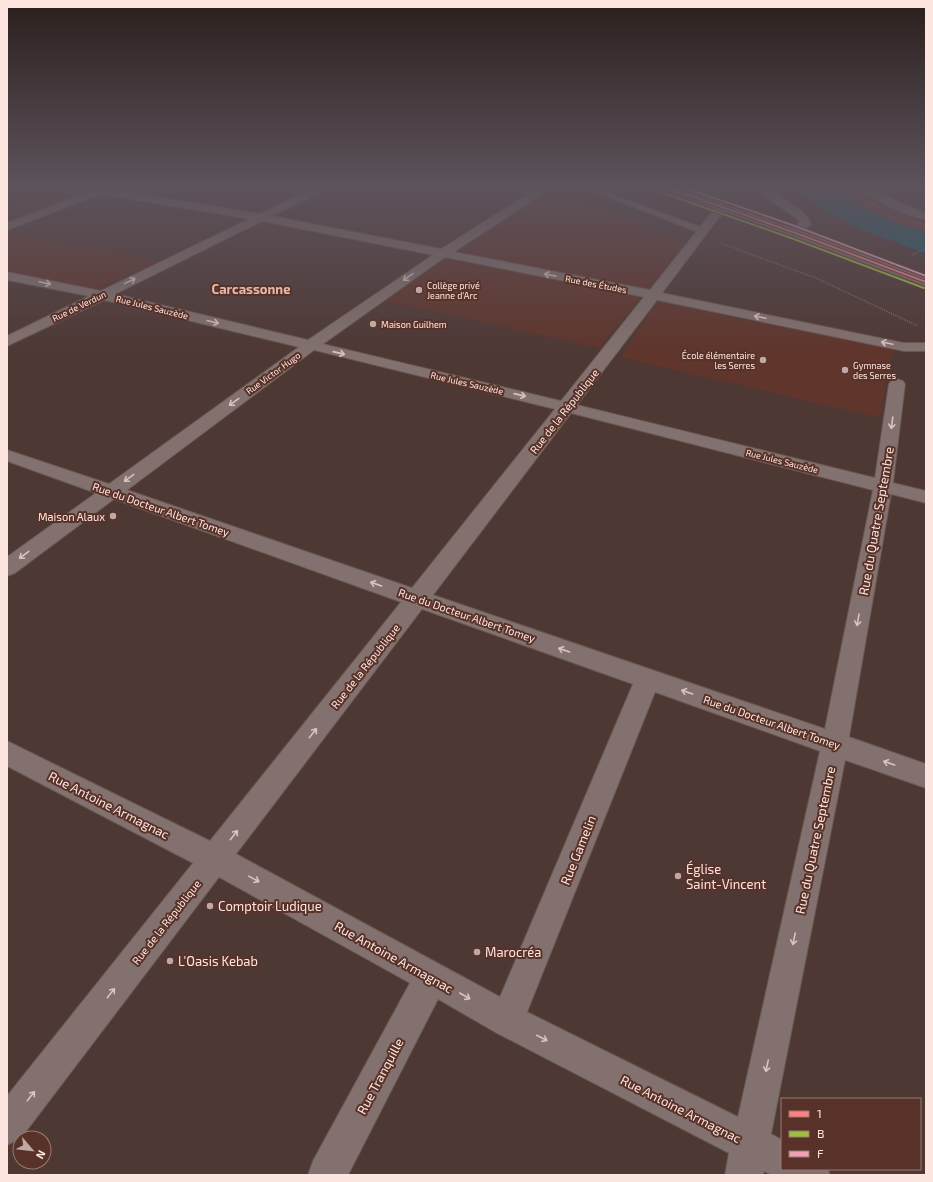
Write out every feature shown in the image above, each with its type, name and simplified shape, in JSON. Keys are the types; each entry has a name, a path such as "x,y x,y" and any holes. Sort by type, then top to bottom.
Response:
{"street":[{"name":"Rue de Verdun","path":"7,342 210,242"},
{"name":"Rue des Études","path":"382,242 654,295 904,347 926,347"},
{"name":"Rue Victor Hugo","path":"7,568 110,491 310,346 460,242"},
{"name":"Rue de la République","path":"7,1126 696,242"},
{"path":"821,242 926,282"},
{"name":"Rue Jules Sauzède","path":"7,276 102,295 310,346 567,406 926,497"},
{"path":"7,286 26,279"},
{"name":"Rue du Quatre Septembre","path":"759,1160 883,486 897,384"},
{"name":"Rue du Docteur Albert Tomey","path":"7,455 926,776"},
{"name":"Rue Gamelin","path":"507,1020 648,679"},
{"name":"Rue Antoine Armagnac","path":"7,753 215,859 432,977 759,1160"},
{"name":"Rue Tranquille","path":"327,1175 432,977"},
{"path":"801,1170 810,1175"}],"path":[{"path":"723,242 816,278 919,326"},
{"path":"912,255 926,248"}],"shaded area":[{"path":"7,242 62,242 93,248 96,247 156,262 95,290 7,270"},
{"path":"468,242 682,242 686,244 648,289 643,290 453,252"},
{"path":"445,258 641,297 599,348 383,300"},
{"name":"École élémentaire les Serres","path":"657,301 895,350 891,359 880,418 621,357"}],"water":[{"path":"895,242 926,242 926,254"}],"transit line":[{"name":"B","path":"802,242 924,288"},
{"name":"1","path":"820,242 926,282"},
{"name":"F","path":"837,242 926,276"}],"place":[{"name":"Collège privé Jeanne d'Arc","path":"419,290"},
{"name":"Maison Guilhem","path":"373,324"},
{"name":"École élémentaire les Serres","path":"763,360"},
{"name":"Gymnase des Serres","path":"845,370"},
{"name":"Maison Alaux","path":"113,516"},
{"name":"Église Saint-Vincent","path":"678,876"},
{"name":"Comptoir Ludique","path":"210,906"},
{"name":"Marocréa","path":"477,952"},
{"name":"L'Oasis Kebab","path":"170,961"}],"district":[{"name":"Carcassonne","path":"251,289"}]}
